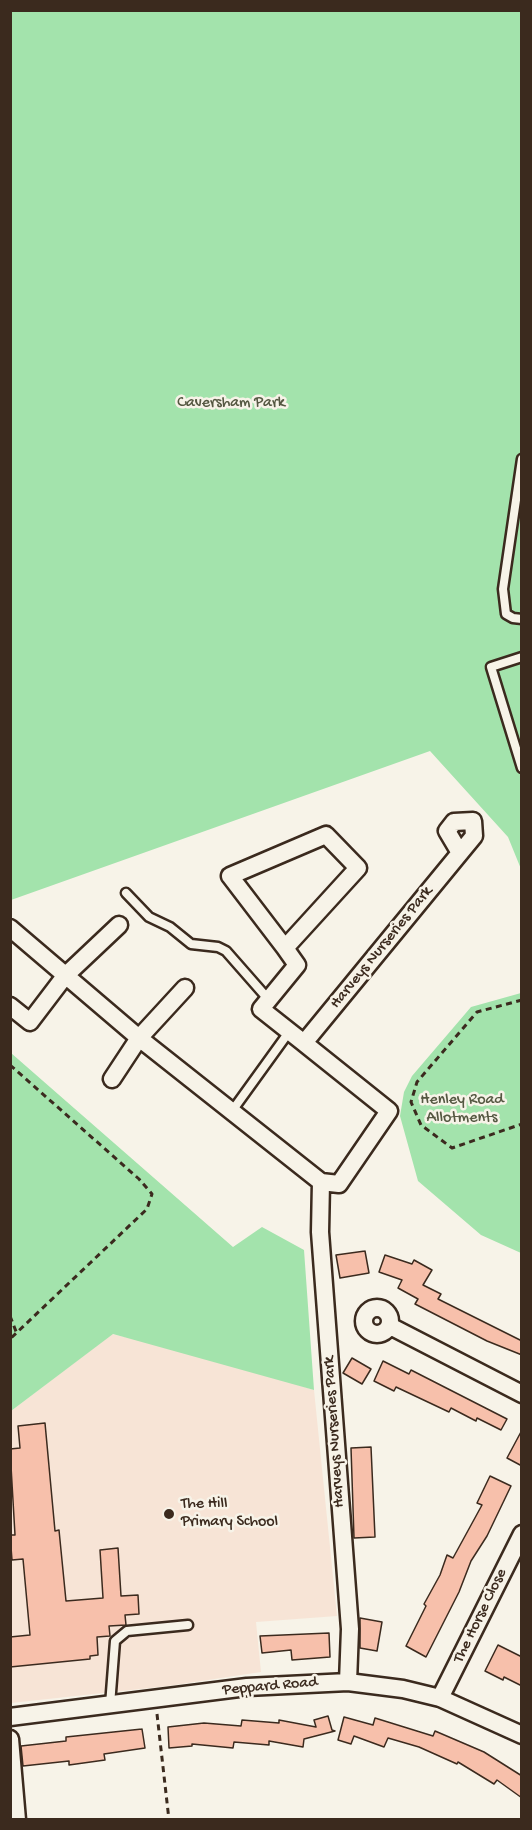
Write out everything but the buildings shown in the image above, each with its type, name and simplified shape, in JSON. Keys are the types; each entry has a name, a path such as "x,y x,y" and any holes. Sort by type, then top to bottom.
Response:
{"street":[{"path":"10,928 139,1038 321,1182 339,1184 389,1111 261,1009 297,965 230,876 326,835 358,868 285,948"},
{"name":"Harveys Nurseries Park","path":"303,1043 460,854"},
{"path":"10,1006 30,1022 65,976 119,925"},
{"path":"112,1079 139,1038 185,988"},
{"name":"Harveys Nurseries Park","path":"321,1182 320,1232 350,1629 348,1682"},
{"path":"390,1326 522,1394"},
{"name":"The Horse Close","path":"440,1698 522,1534"},
{"name":"Peppard Road","path":"10,1717 247,1687 348,1682 403,1689 440,1698 522,1735"},
{"path":"10,1739 17,1820"}],"lane":[{"path":"522,459 503,589 507,614 513,618 522,618"},
{"path":"522,657 491,667 522,768"},
{"path":"126,893 149,918 170,927 191,944 218,947 226,951 269,1000"},
{"path":"232,1111 290,1032"},
{"path":"110,1705 115,1641 127,1631 188,1625"}],"path":[{"path":"522,1000 477,1012 417,1082 411,1102 421,1125 452,1148 522,1124"},
{"path":"10,1065 139,1179 152,1194 147,1209 10,1339"},
{"path":"10,1316 17,1334"},
{"path":"156,1699 169,1820"}],"shaded area":[{"name":"The Hill Primary School","path":"112,1334 202,1355 314,1390 337,1616 256,1622 261,1672 168,1686 11,1703 11,1411"}],"green space":[{"name":"Caversham Park","path":"10,11 521,11 521,869 508,837 430,751 11,900"},
{"name":"Henley Road Allotments","path":"522,993 521,1253 481,1235 418,1181 400,1116 404,1092 412,1076 471,1007"},
{"path":"11,1053 233,1247 262,1227 304,1250 314,1390 113,1334 11,1411"}],"place":[{"name":"The Hill Primary School","path":"169,1514"}]}
